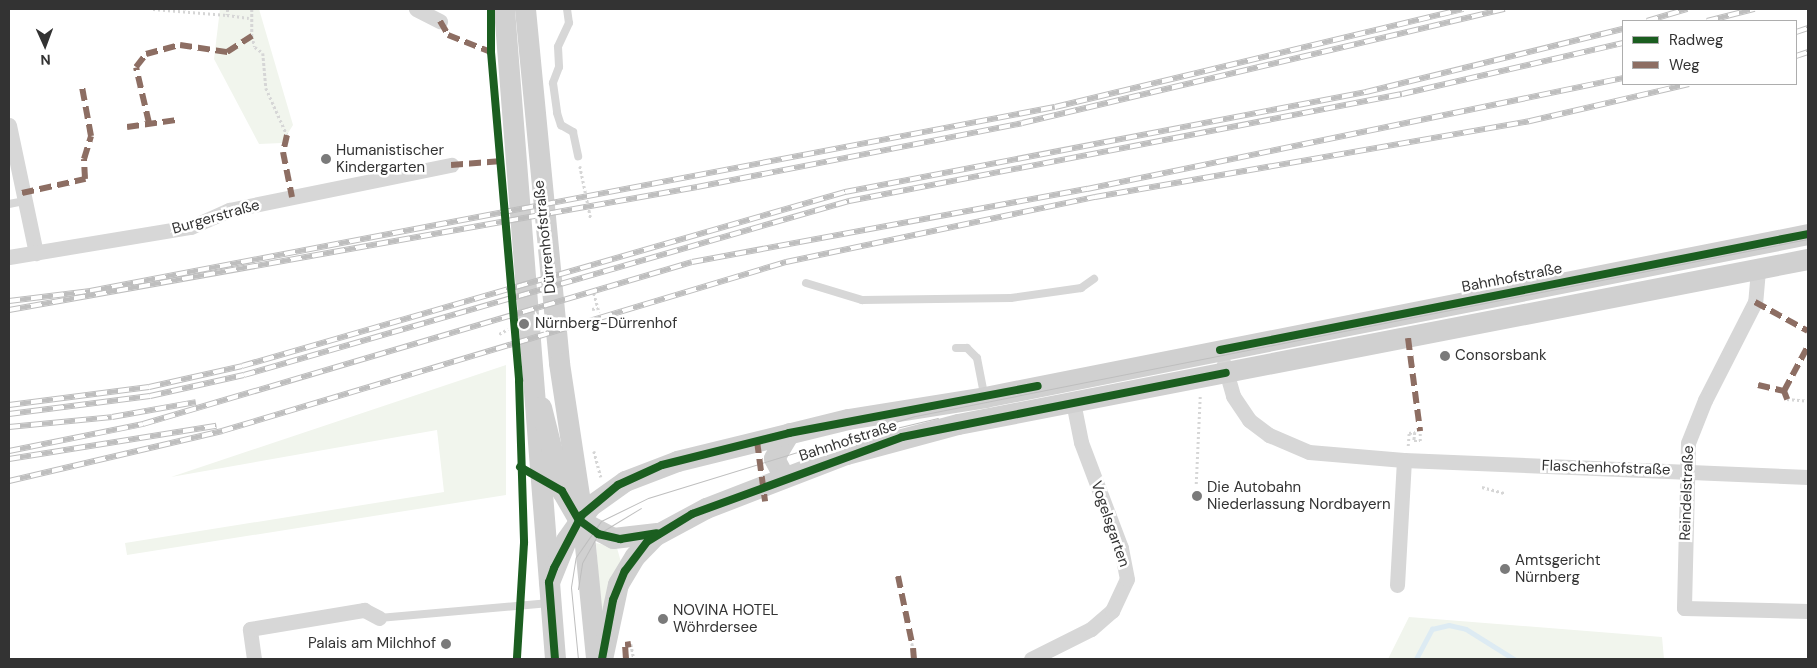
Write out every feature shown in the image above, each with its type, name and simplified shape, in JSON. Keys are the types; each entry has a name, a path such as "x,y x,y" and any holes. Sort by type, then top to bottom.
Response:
{"main road":[{"name":"Dürrenhofstraße","path":"504,9 531,380 555,659"},
{"name":"Dürrenhofstraße","path":"525,9 558,353 581,520 596,659"},
{"name":"Bahnhofstraße","path":"549,582 581,520 606,493 662,465 789,433 985,397 1808,234"},
{"name":"Bahnhofstraße","path":"602,659 618,584 639,550 660,532 692,514 784,477 902,437 1808,259"},
{"name":"Dürrenhofstraße","path":"531,380 552,438 560,486 581,520"},
{"path":"784,477 774,458 789,433"},
{"path":"581,520 613,538 660,532"}],"street":[{"path":"416,9 440,21"},
{"path":"9,125 16,203 36,253"},
{"name":"Burgerstraße","path":"9,257 191,227 228,210 451,165"},
{"name":"Reindelstraße","path":"1758,270 1755,302 1691,430 1687,471 1684,608 1808,611"},
{"name":"Flaschenhofstraße","path":"1220,350 1236,403 1249,420 1291,446 1327,455 1406,453 1808,477"},
{"name":"Vogelsgarten","path":"1031,659 1091,629 1112,611 1128,579 1121,548 1081,442 1073,402"},
{"path":"1398,585 1406,453"},
{"path":"254,659 250,629 364,610 379,618"}],"lane":[{"path":"568,9 569,23 558,47 559,67 553,83 557,114 561,125 573,132 578,156"},
{"path":"806,283 862,300 1011,298 1081,288 1094,279"},
{"path":"956,348 967,348 977,358 985,397"},
{"path":"379,618 517,602 551,603"}],"path":[{"path":"154,9 250,18"},
{"path":"227,15 228,9"},
{"path":"252,9 250,18 255,47 263,53 270,101 288,135"},
{"path":"578,156 591,219"},
{"path":"594,293 599,312"},
{"path":"592,309 598,308"},
{"path":"499,334 508,329"},
{"path":"1196,484 1200,392"},
{"path":"1787,399 1808,401"},
{"path":"1406,453 1409,433 1415,432 1414,441 1420,441 1420,431"},
{"path":"594,452 606,493"},
{"path":"1482,487 1504,491"},
{"path":"912,643 913,648"},
{"path":"631,644 634,659"}],"shaded area":[{"path":"220,9 259,9 293,125 282,143 259,144 214,59"},
{"path":"506,365 506,495 127,555 125,543 444,492 437,430 171,477"},
{"path":"596,543 617,548 621,562 601,612"},
{"path":"1409,617 1662,637 1664,659 1388,659"}],"waterway":[{"path":"1416,659 1432,629 1449,625 1466,629 1514,659"}],"tram line":[{"path":"578,659 571,587 576,557 601,521 648,498 915,416 1808,239"},
{"path":"896,428 938,418"},
{"path":"578,589 582,563 598,534 641,508"}],"railway":[{"path":"9,301 90,291 1055,107 1463,9"},
{"path":"9,310 697,187 1022,123 1505,9"},
{"path":"1650,20 1687,9"},
{"path":"1711,20 1754,9"},
{"path":"1797,32 1808,28"},
{"path":"9,405 149,387 242,366 845,192 1366,92 1622,29"},
{"path":"9,414 150,396 244,375 849,201 1402,94 1622,43"},
{"path":"1797,56 1808,52"},
{"path":"9,451 143,424 692,262 1087,189 1622,78"},
{"path":"9,481 222,431 786,262 1095,197 1530,121 1685,85"},
{"path":"9,427 112,417 196,402"},
{"path":"9,459 216,426"}],"marked path":[{"path":"440,21 448,35 491,52"},
{"path":"149,123 136,67 146,54 180,45 227,52 252,36"},
{"path":"22,193 85,179 84,159 91,136 82,87"},
{"path":"127,127 176,120"},
{"path":"287,135 283,152 292,197"},
{"path":"451,165 502,161"},
{"path":"1755,302 1808,331"},
{"path":"1408,338 1420,431"},
{"path":"1784,391 1808,346"},
{"path":"1758,385 1784,391 1787,399"},
{"path":"757,441 765,501"},
{"path":"898,576 912,643"},
{"path":"626,659 625,645 631,644"},
{"path":"913,648 914,659"}],"cycle path":[{"path":"491,9 491,52 519,381 524,543 517,659"},
{"path":"1220,350 1808,234"},
{"path":"602,659 613,600 625,571 648,541 692,514 902,437 1226,373"},
{"path":"555,659 549,582 554,568 582,515 618,485 662,465 789,433 1038,386"},
{"path":"520,467 562,491 579,520 598,534 620,539 657,533"}],"place":[{"name":"Humanistischer Kindergarten","path":"326,159"},
{"name":"Nürnberg-Dürrenhof","path":"524,324"},
{"name":"Consorsbank","path":"1445,356"},
{"name":"Die Autobahn Niederlassung Nordbayern","path":"1197,496"},
{"name":"Amtsgericht Nürnberg","path":"1505,569"},
{"name":"NOVINA HOTEL Wöhrdersee","path":"663,619"},
{"name":"Palais am Milchhof","path":"446,644"}]}
